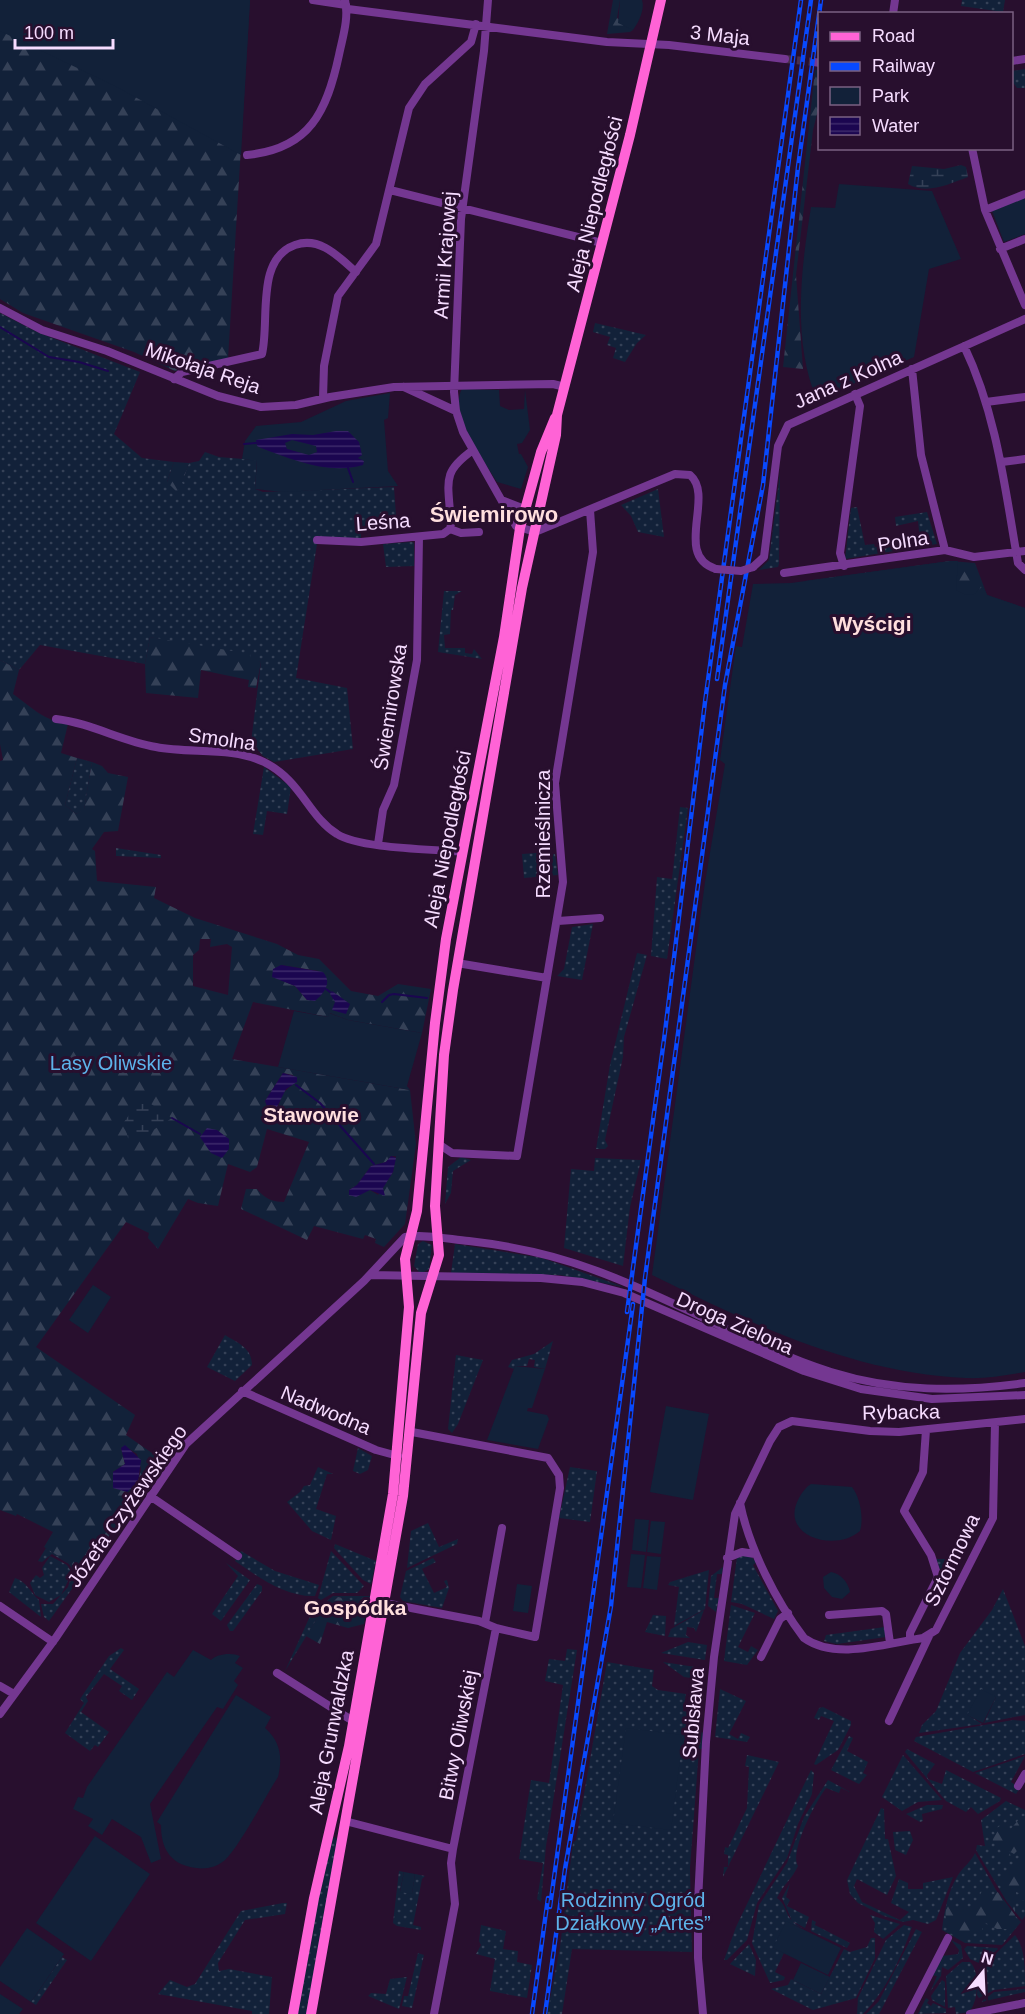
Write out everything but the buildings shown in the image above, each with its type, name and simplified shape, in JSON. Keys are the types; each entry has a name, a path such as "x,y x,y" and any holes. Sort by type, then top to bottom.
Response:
{"main road":[{"name":"Aleja Niepodległości","path":"439,1235 435,1206 444,1055 457,963 515,624 556,435 557,415 652,45 661,0"},
{"name":"Aleja Niepodległości","path":"406,1276 406,1252 417,1211 440,981 504,637 520,528 547,433 557,415"},
{"name":"Aleja Grunwaldzka","path":"311,2014 404,1496 412,1432 421,1313 439,1255 439,1235"},
{"name":"Aleja Grunwaldzka","path":"293,2014 314,1898 353,1721 388,1526 398,1456 409,1307 406,1276"}],"street":[{"name":"3 Maja","path":"313,0 487,26 785,59"},
{"name":"Armii Krajowej","path":"488,0 487,26 462,208 454,385 456,411 473,450 504,501 513,521 520,528"},
{"path":"247,155 266,153 291,143 314,123 324,108 335,73 346,4"},
{"path":"323,398 324,366 338,296 376,244 412,100 425,84 471,42 476,24"},
{"path":"972,150 985,210 1025,305"},
{"path":"390,190 602,243"},
{"path":"985,210 1025,194"},
{"path":"1000,249 1025,239"},
{"path":"174,378 182,372 262,354 269,277 279,253 293,245 311,242 333,252 356,272"},
{"name":"Mikołaja Reja","path":"0,308 42,330 107,351 198,388 261,407 287,406 323,398 403,387 553,384 565,387"},
{"name":"Jana z Kolna","path":"535,532 675,474 687,474 693,478 697,486 697,552 706,564 716,569 741,571 753,567 764,557 778,446 784,429 792,422 1025,319"},
{"path":"964,346 986,402 1002,462 1021,552 1018,563 1025,570"},
{"path":"198,388 199,369"},
{"path":"912,369 921,456 945,550"},
{"path":"403,387 456,411"},
{"path":"844,566 841,551 860,406 855,394"},
{"path":"986,402 1025,397"},
{"path":"450,529 448,481 450,472 457,462 473,450"},
{"path":"1002,462 1025,459"},
{"path":"504,501 558,522"},
{"name":"Rzemieślnicza","path":"452,1153 517,1156 558,921 563,871 556,821 555,783 593,552 590,510"},
{"path":"520,528 535,532"},
{"name":"Leśna","path":"317,540 361,542 443,534 450,529 461,533 478,532"},
{"name":"Świemirowska","path":"378,844 383,810 394,785 417,660 419,537"},
{"name":"Polna","path":"784,573 945,550 974,557 1021,552"},
{"name":"Smolna","path":"56,719 85,724 157,748 242,755 258,759 293,783 327,826 338,835 378,844 463,852"},
{"path":"558,921 600,918"},
{"path":"457,963 547,978"},
{"path":"438,1162 452,1153 440,1146"},
{"path":"411,1236 439,1235"},
{"name":"Droga Zielona","path":"439,1235 512,1247 564,1259 626,1282 796,1359 868,1382 939,1390 1025,1383"},
{"name":"Józefa Czyżewskiego","path":"0,1714 53,1642 186,1444 370,1275 405,1237 411,1236"},
{"path":"370,1275 433,1277"},
{"name":"Droga Zielona","path":"433,1277 562,1279 604,1287 656,1306 804,1371 861,1389 932,1399 1025,1395"},
{"name":"Nadwodna","path":"242,1391 387,1455 398,1456"},
{"name":"Rybacka","path":"779,1427 785,1423 798,1421 870,1431 926,1430 1025,1419"},
{"name":"Sztormowa","path":"889,1721 929,1636 936,1630 993,1518 996,1423"},
{"name":"Subisława","path":"703,2014 697,1937 705,1745 727,1558 740,1501 779,1427"},
{"name":"Sztormowa","path":"910,1640 910,1633 938,1577 931,1555 904,1511 922,1472 926,1430"},
{"path":"384,1603 485,1623 496,1628 535,1636 560,1487 559,1475 548,1458 412,1432"},
{"path":"150,1497 238,1556"},
{"name":"Sztormowa","path":"740,1501 745,1527 755,1554 804,1638 822,1648 842,1649 929,1636"},
{"path":"485,1623 502,1528"},
{"path":"727,1558 742,1552 755,1554"},
{"path":"0,1606 53,1642"},
{"path":"829,1616 882,1611 886,1614 890,1643"},
{"path":"761,1657 780,1619 788,1613"},
{"name":"Bitwy Oliwskiej","path":"434,2014 449,1942 455,1885 451,1863 453,1849 496,1628"},
{"path":"277,1673 353,1721"},
{"path":"0,1686 14,1694"},
{"path":"1018,1786 1025,1774"},
{"path":"345,1821 453,1849"},
{"path":"909,2014 948,1938"},
{"path":"970,2014 1025,2003"}],"green space":[{"path":"0,0 250,0 228,359 175,371 134,352 23,313 0,299"},
{"path":"0,0 250,0 241,155 115,86 0,31"},
{"path":"613,0 620,0 617,18 633,30 630,32 607,34"},
{"path":"620,0 642,0 641,15 633,30 618,23"},
{"path":"962,0 1005,0 1003,12 961,6"},
{"path":"1025,69 1025,88 1017,88 1013,82 1013,71"},
{"path":"815,70 818,70 818,110 813,130 796,275 803,369 783,367"},
{"path":"961,165 966,167 968,177 953,183 923,189 908,184 912,166 944,169"},
{"path":"839,184 932,191 961,259 929,269 914,357 817,400 809,378 801,330 804,255 811,207 835,208"},
{"path":"1025,197 1025,234 1004,242 992,211"},
{"path":"0,313 37,332 140,372 114,434 142,458 174,462 167,482 185,485 181,484 189,463 199,461 205,452 219,457 257,460 255,489 263,492 394,487 396,515 379,517 379,527 361,529 361,539 317,544 296,678 347,688 353,749 274,762 263,756 251,742 261,662 150,637 145,664 40,645 19,670 0,660"},
{"path":"595,323 646,335 637,343 625,362 613,358 616,348 607,345 610,337 593,332"},
{"path":"462,389 499,390 500,406 509,410 524,409 525,390 530,430 522,443 517,444 519,454 528,467 521,489 497,482 477,450 460,410 459,399"},
{"path":"390,393 388,418 384,420 388,471 398,486 282,492 255,489 257,461 242,459 245,441 256,426 301,422 346,401"},
{"path":"174,462 189,463 182,483 186,486 176,491 167,482"},
{"path":"780,473 779,564 778,567 759,570 769,560"},
{"path":"658,489 664,537 638,532 631,516 621,505"},
{"path":"857,507 865,545 874,544 875,547 920,540 918,521 896,526 895,517 927,512 937,544 845,559 851,508"},
{"path":"414,543 414,566 386,567 383,544"},
{"path":"950,561 975,563 987,595 1025,608 805,581"},
{"path":"958,561 956,590 966,595 974,594 983,586 987,595 1025,608 1025,1372 973,1378 924,1374 884,1367 844,1356 765,1328 652,1275 705,882 725,764 720,760 736,646 742,647 753,584 791,583"},
{"path":"444,591 462,591 455,595 453,610 451,610 450,634 444,635 445,648 465,648 465,653 472,654 474,649 482,659 438,652"},
{"path":"150,637 250,654 251,658 261,662 256,688 248,687 249,680 201,670 198,698 146,693 145,664"},
{"name":"Lasy Oliwskie","path":"0,660 19,670 13,694 45,717 68,724 61,753 77,758 65,805 76,814 84,809 92,762 102,766 108,773 128,777 118,831 104,832 92,849 95,851 97,881 156,887 154,898 195,918 277,944 298,955 319,959 351,991 378,996 398,984 431,989 422,1033 348,1020 330,1013 328,1017 253,1002 232,1059 410,1090 416,1144 405,1224 384,1247 375,1243 376,1239 365,1235 363,1239 314,1226 307,1240 241,1209 246,1189 257,1189 269,1199 284,1202 309,1142 267,1129 257,1167 250,1172 228,1164 218,1206 188,1199 158,1249 148,1238 149,1233 126,1222 36,1347 135,1415 126,1435 162,1460 84,1572 44,1547 53,1532 17,1514 16,1516 0,1510 0,761 3,760 0,744","holes":["200,939 211,939 210,947 227,944 232,947 228,995 193,986 193,955 199,950","281,965 319,971 307,1000 295,986 278,979","283,1073 293,1075 292,1085 282,1094 278,1108 269,1111 265,1101","391,1156 396,1156 393,1172 378,1195 370,1190 349,1190 357,1185 371,1166 386,1162","125,1446 137,1454 141,1469 138,1482 113,1472 125,1464 121,1448"]},
{"path":"77,758 92,762 84,810 76,814 65,805"},
{"path":"264,767 291,787 287,814 267,811 263,835 253,834"},
{"path":"680,807 688,808 667,959 651,956 657,877 672,879"},
{"path":"116,848 161,855 161,858 116,856"},
{"path":"536,853 540,856 555,854 558,875 524,878 522,854"},
{"path":"593,924 582,980 557,976 564,969 572,927"},
{"path":"637,953 647,955 624,1037 623,1057 605,1140 608,1146 605,1149 596,1149 610,1065"},
{"path":"294,1011 328,1017 329,1013 348,1020 422,1033 407,1086 410,1090 278,1067"},
{"path":"137,1104 151,1104 172,1118 136,1141 128,1138 124,1122"},
{"path":"461,1157 471,1160 453,1171 451,1193 445,1204 448,1167"},
{"path":"595,1158 641,1160 630,1207 623,1266 564,1248 571,1169 594,1171"},
{"path":"423,1241 432,1245 429,1269 419,1272 414,1266 418,1244"},
{"path":"455,1244 542,1258 624,1287 560,1275 451,1273"},
{"path":"93,1285 111,1297 88,1333 69,1320"},
{"path":"225,1335 250,1354 252,1365 235,1381 207,1367"},
{"path":"553,1341 545,1369 534,1367 535,1360 529,1359 527,1366 515,1366 514,1369 508,1367 512,1360 534,1354"},
{"path":"456,1355 483,1360 458,1424 452,1433 448,1429"},
{"path":"515,1366 545,1369 532,1408 528,1408 527,1411 547,1415 549,1419 538,1449 487,1440"},
{"path":"666,1406 709,1414 693,1500 650,1492"},
{"path":"358,1448 372,1456 368,1470 360,1474 353,1471"},
{"path":"318,1467 333,1474 327,1474 316,1509 336,1516 331,1540 312,1531 287,1502 304,1486 310,1485"},
{"path":"570,1467 597,1471 590,1522 559,1518"},
{"path":"811,1484 852,1487 860,1508 862,1520 860,1531 837,1540 824,1540 802,1531 796,1522 795,1511 800,1496"},
{"path":"635,1519 649,1520 646,1552 632,1550"},
{"path":"651,1521 665,1522 661,1554 647,1552"},
{"path":"428,1523 439,1547 458,1539 457,1544 407,1568 411,1531"},
{"path":"335,1544 376,1561 371,1584 363,1580 334,1548"},
{"path":"46,1548 84,1572 49,1621 44,1617 41,1604 53,1604 68,1587 73,1570 69,1564 52,1554 42,1562 38,1561"},
{"path":"241,1551 275,1571 319,1585 315,1596 283,1590 263,1579 235,1561"},
{"path":"331,1551 364,1586 357,1593 333,1593 321,1600 318,1598"},
{"path":"631,1554 645,1555 641,1588 627,1587"},
{"path":"50,1556 67,1565 72,1573 61,1595 49,1602 35,1595 30,1583 36,1575 40,1578 44,1575 42,1568"},
{"path":"647,1556 661,1557 657,1590 643,1588"},
{"path":"750,1556 757,1562 753,1565 778,1611 774,1619 742,1604 731,1602 737,1557"},
{"path":"433,1558 436,1562 422,1569 434,1593 447,1587 444,1581 447,1580 449,1588 442,1608 403,1601 400,1597 406,1571"},
{"path":"936,1559 962,1559 949,1587 940,1583 941,1572"},
{"path":"226,1563 250,1580 221,1621 212,1614 238,1576"},
{"path":"723,1567 722,1574 717,1574 714,1598 719,1598 716,1612 708,1606 711,1576"},
{"path":"709,1570 705,1609 674,1626 679,1587 668,1585 670,1582"},
{"path":"831,1572 841,1577 849,1588 850,1592 842,1599 832,1597 824,1588 823,1577"},
{"path":"15,1578 39,1600 41,1617 9,1592"},
{"path":"257,1584 262,1586 262,1591 233,1631 230,1631 227,1625"},
{"path":"517,1584 532,1586 528,1613 513,1611"},
{"path":"1003,1589 1025,1646 1025,1715 984,1723 996,1697 968,1715 982,1724 919,1733 922,1725 936,1711 960,1653 992,1610"},
{"path":"333,1596 370,1596 368,1604 338,1597 318,1617 285,1671 311,1614"},
{"path":"338,1597 367,1604 364,1624 348,1628 327,1622 320,1644 306,1636 318,1617"},
{"path":"731,1605 755,1613 738,1647 748,1652 751,1646 758,1650 747,1665 724,1661"},
{"path":"704,1610 696,1632 694,1628 687,1627 686,1635 690,1638 668,1637 671,1629"},
{"path":"653,1615 666,1616 665,1636 645,1632"},
{"path":"885,1627 886,1637 837,1644 824,1641 826,1635"},
{"path":"688,1642 707,1645 705,1660 661,1653"},
{"path":"121,1648 124,1650 110,1669 139,1689 132,1700 119,1691 122,1686 104,1674 86,1697 88,1701 81,1712 109,1732 98,1747 95,1745 90,1751 65,1733 84,1703 80,1699 109,1656"},
{"path":"567,1649 577,1650 546,1846 541,1902 537,1899 543,1863 519,1859 531,1780 549,1783 563,1685 545,1681 549,1659 565,1661"},
{"path":"193,1650 211,1660 220,1655 240,1656 235,1663 243,1668 234,1681 238,1685 223,1709 217,1707 150,1804 161,1859 151,1863 141,1837 112,1819 102,1835 88,1826 93,1819 73,1809 78,1797 83,1798 87,1787 167,1672 174,1677"},
{"name":"Rodzinny Ogród Działkowy „Artes”","path":"607,1662 654,1670 652,1686 658,1690 686,1694 683,1711 693,1713 695,1707 700,1707 697,1731 704,1733 703,1749 699,1749 690,1868 692,1952 572,1949 562,2014 547,2014 560,1947 573,1843 576,1840"},
{"path":"663,1662 702,1668 698,1679 684,1677"},
{"path":"720,1689 746,1701 729,1734 738,1739 741,1733 750,1737 747,1742 715,1737"},
{"path":"981,1689 996,1697 983,1723 967,1715"},
{"path":"236,1695 271,1717 265,1728 274,1738 279,1750 278,1777 245,1833 225,1860 209,1868 186,1866 171,1857 163,1842 161,1825 157,1822"},
{"path":"823,1707 851,1721 851,1725 838,1750 816,1765 814,1764 834,1721 821,1716 819,1720 814,1718 819,1708"},
{"path":"1013,1720 1025,1721 1025,1754 973,1772 914,1741 916,1737"},
{"path":"626,1728 683,1735 671,1830 613,1823"},
{"path":"849,1736 853,1738 847,1751 868,1762 863,1773 867,1775 859,1784 831,1770"},
{"path":"907,1749 935,1764 927,1775 928,1779 942,1784 946,1770 1001,1798 1000,1801 978,1814 971,1807 966,1812 946,1801 905,1752"},
{"path":"747,1755 779,1762 728,1867 728,1855 724,1854 725,1847 728,1848 747,1808 749,1767 745,1766"},
{"path":"903,1755 942,1800 918,1802 902,1811 882,1797"},
{"path":"1025,1756 1011,1782 1020,1788 1016,1794 975,1773"},
{"path":"811,1770 814,1773 812,1794 798,1824 787,1858 757,1903 747,1940 727,1960 724,1960 736,1927"},
{"path":"828,1780 850,1792 841,1788 839,1793 826,1788 805,1827 797,1850 798,1866 777,1898 792,1921 805,1929 786,1922 774,1948 784,1953 775,1972 785,1977 784,1980 770,1983 752,1943 759,1905 787,1863 804,1817"},
{"path":"1006,1801 1025,1810 1025,1916 1022,1920 1007,1902 976,1850 977,1845 985,1846 981,1820"},
{"path":"927,1805 943,1805 942,1809 922,1814 923,1821 920,1822 906,1814"},
{"path":"881,1808 884,1809 885,1839 888,1839 896,1876 887,1895 857,1879 854,1886 862,1902 900,1920 909,1912 891,1903 899,1879 908,1883 908,1889 923,1889 923,1883 953,1877 936,1920 928,1924 913,1920 903,1922 884,1916 858,1903 850,1894 847,1880"},
{"path":"1025,1816 1025,1900 1019,1901 1019,1893 1016,1892 1015,1912 1001,1891 1003,1876 1021,1857 1018,1850 1014,1854 1009,1851 1011,1857 1002,1863 999,1858 1003,1853 1000,1850 1002,1843 993,1842 992,1836 996,1834 993,1831 1001,1825 1008,1832 1021,1817"},
{"path":"910,1831 913,1840 906,1855 895,1850 893,1832"},
{"path":"95,1836 150,1874 91,1961 36,1923"},
{"path":"333,1837 338,1839 307,2014 297,2014 319,1893"},
{"path":"975,1853 1004,1904 1021,1922 1002,1945 965,1943 942,1930 945,1909 952,1888 958,1875"},
{"path":"399,1871 404,1872 400,1891 412,1893 415,1874 425,1876 422,1879 413,1925 421,1927 421,1930 397,1926 393,1923"},
{"path":"404,1872 415,1874 412,1894 400,1892"},
{"path":"790,1883 786,1897 790,1900 787,1906 809,1917 805,1928 792,1921 782,1898"},
{"path":"983,1889 990,1896 998,1892 1015,1915 1012,1929 997,1929 982,1921 982,1931 972,1929 970,1937 958,1937 956,1931 952,1932 946,1920 949,1899 953,1907 972,1910"},
{"path":"287,1903 285,1914 245,1920 218,1963 219,1971 229,1969 272,1977 269,2014 252,2014 252,2011 158,1994 170,1980 187,1987 195,1984 241,1911"},
{"path":"870,1915 900,1924 883,1939 874,1932 875,1923"},
{"path":"812,1920 816,1922 815,1925 850,1943 847,1948 811,1931"},
{"path":"786,1921 841,1948 828,1975 773,1948"},
{"path":"481,1925 506,1931 503,1949 518,1951 517,1962 532,1965 527,1998 490,1991 495,1959 476,1954 481,1945 479,1941"},
{"path":"904,1925 912,1927 892,1974 871,2005 863,2014 857,2014 858,1998 886,1940"},
{"path":"27,1928 64,1954 31,2002 0,1981 0,1967"},
{"path":"916,1929 922,1932 879,2014 866,2014 879,2001"},
{"path":"1015,1935 1023,1952 1025,1986 994,1990 979,1998 977,1995 979,1970"},
{"path":"871,1938 875,1938 875,1958 856,1998 813,2010 771,1989 788,1985 791,1979 821,1994 844,1949 850,1952 867,1947"},
{"path":"951,1940 961,1945 963,1958 948,1970 942,1967 941,1976 930,1992 937,1976 931,1975 942,1956 958,1954 959,1950"},
{"path":"749,1944 756,1960 755,1976 730,1964"},
{"path":"967,1946 998,1949 981,1964 970,1959 964,1949"},
{"path":"418,1953 424,1955 412,2008 402,2006 404,1996 408,1996"},
{"path":"62,1957 67,1960 36,2005 31,2002"},
{"path":"962,1962 970,1962 973,1966 977,1986 975,2001 969,2012 956,2014 955,2007 948,2008 946,1976"},
{"path":"801,1963 830,1977 821,1994 793,1980"},
{"path":"407,1977 399,2009 368,1996 371,1993 386,1994 390,1979"},
{"path":"942,1980 945,1982 945,2007 932,2000 931,1996"},
{"path":"1025,1989 1025,1992 981,2002 994,1992"},
{"path":"0,1994 23,2009 19,2014 0,2014"},
{"path":"926,1998 929,2000 927,2003 931,2006 933,2003 946,2009 946,2013 918,2014"}],"water":[{"path":"348,431 359,442 362,455 358,458 364,461 363,465 337,468 311,465 261,448 257,446 256,440 292,434 313,435","holes":["292,440 316,446 317,452 309,455 287,449 285,443"]},
{"path":"281,965 323,972 327,980 324,992 315,1001 307,1000 295,986 272,977 273,969"},
{"path":"332,991 350,1004 346,1014 332,1010 335,1002 330,994"},
{"path":"283,1073 297,1077 297,1082 286,1089 275,1111 269,1111 265,1101"},
{"path":"207,1128 217,1130 229,1139 229,1149 222,1158 211,1153 200,1137"},
{"path":"391,1156 396,1158 393,1172 383,1188 385,1196 370,1190 356,1197 349,1195 349,1190 357,1185 371,1166 386,1162"},
{"path":"125,1445 141,1460 138,1482 127,1492 113,1488 113,1472 125,1464 121,1448"}],"waterway":[{"path":"0,327 49,357 79,362 108,371"},
{"path":"244,444 256,443"},
{"path":"348,468 353,482"},
{"path":"326,989 330,992"},
{"path":"382,1002 389,995 394,994 427,998"},
{"path":"296,1085 320,1103 374,1164"},
{"path":"268,1115 271,1112"},
{"path":"172,1118 200,1134"}],"tunnel":[{"path":"785,59 814,62"}],"railway":[{"path":"627,1312 665,1032 705,702 801,0"},
{"path":"717,679 811,0"},
{"path":"819,12 821,0"},
{"path":"545,2014 565,1869 611,1606 645,1278 725,685 763,485 798,167 818,22"},
{"path":"550,1907 633,1304"},
{"path":"532,2014 548,1898"}],"district":[{"name":"Świemirowo","path":"494,514"},
{"name":"Wyścigi","path":"872,624"},
{"name":"Stawowie","path":"311,1115"},
{"name":"Gospódka","path":"355,1608"}]}
